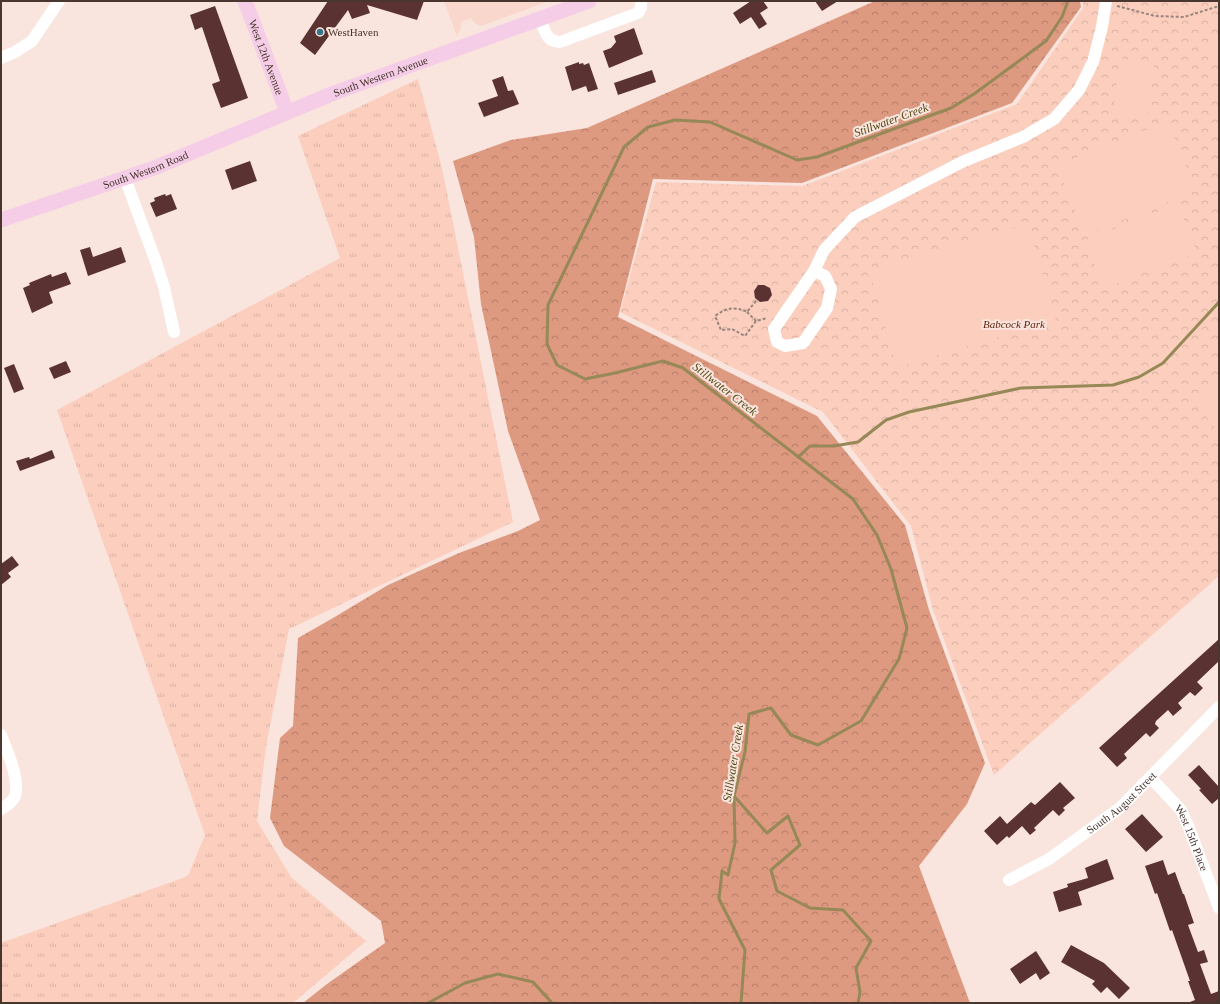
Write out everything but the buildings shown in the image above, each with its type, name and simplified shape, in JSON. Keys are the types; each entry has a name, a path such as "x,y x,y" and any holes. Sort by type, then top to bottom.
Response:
{"main road":[{"name":"West 12th Avenue","path":"245,1 287,112"},
{"path":"540,18 589,1"},
{"name":"South Western Avenue","path":"287,112 334,93 540,18"},
{"name":"South Western Road","path":"1,220 154,168 287,112"}],"street":[{"path":"1,58 15,52 32,41 59,1"},
{"path":"540,18 548,38 552,42 560,42 638,13 641,8 641,1"},
{"path":"814,271 825,276 831,289 827,308 803,342 785,346 777,342 774,329 814,271 824,250 855,216 962,162 1023,137 1054,119 1079,90 1093,62 1102,27 1106,2"},
{"path":"125,178 156,262 164,288 174,332"},
{"name":"South August Street","path":"1009,880 1048,859 1121,807 1219,708"},
{"path":"1,735 11,761 16,784 15,797 10,803 1,808"},
{"name":"West 15th Place","path":"1150,777 1181,810 1215,884 1219,908"}],"path":[{"path":"1106,2 1155,16 1184,17 1219,6"},
{"path":"747,312 756,301"},
{"path":"756,321 747,312 738,308 723,310 715,316 721,330 732,329 745,336 756,321 771,317 779,322"}],"shaded area":[{"path":"444,1 549,1 480,26 471,18 461,22 461,28 457,36"}],"green space":[{"path":"875,1 1080,1 1081,7 1012,103 802,183 653,179 618,317 817,416 905,525 929,610 985,763 967,804 919,866 970,1003 303,1003 385,943 381,921 284,846 270,818 280,738 293,726 298,638 388,585 459,553 518,531 540,520 508,431 481,304 474,237 453,161 511,140 587,128"},
{"name":"Babcock Park","path":"1083,1 1219,1 1219,576 994,775 933,610 911,526 823,412 620,312 656,182 802,186 1017,104 1083,8"},
{"path":"1219,38 1219,61 1205,43"},
{"path":"1120,58 1154,64 1147,118 1113,113"},
{"path":"418,79 442,168 513,522 289,629 266,747 257,821 291,877 366,941 293,1003 1,1003 1,943 188,876 205,835 57,410 340,258 298,136"},
{"path":"1168,121 1196,191 1085,235 1057,165"},
{"path":"1178,204 1197,253 1104,288 1085,240"},
{"path":"1028,224 1056,320 897,367 869,270"},
{"path":"1219,379 1219,433 1193,400"}],"waterway":[{"name":"Stillwater Creek","path":"741,1003 745,950 719,899 722,871 728,875 735,843 734,796 745,752 749,714 771,708 791,735 818,745 861,721 899,659 907,628 891,569 877,535 853,499 683,368 663,361 585,379 557,365 547,344 548,305 624,147 648,127 675,120 710,122 797,160 817,157 951,108 974,94 1046,41 1062,17 1068,1"},
{"path":"798,457 810,446 834,446 858,442 886,420 909,412 1021,388 1113,385 1139,377 1163,363 1219,302"},
{"path":"734,796 767,833 788,816 800,845 771,870 777,891 810,908 843,910 871,941 856,968 860,992 858,1003"},
{"name":"Stillwater Creek","path":"428,1003 465,983 498,974 533,982 552,1003"}],"place":[{"name":"WestHaven","path":"320,32"}]}
